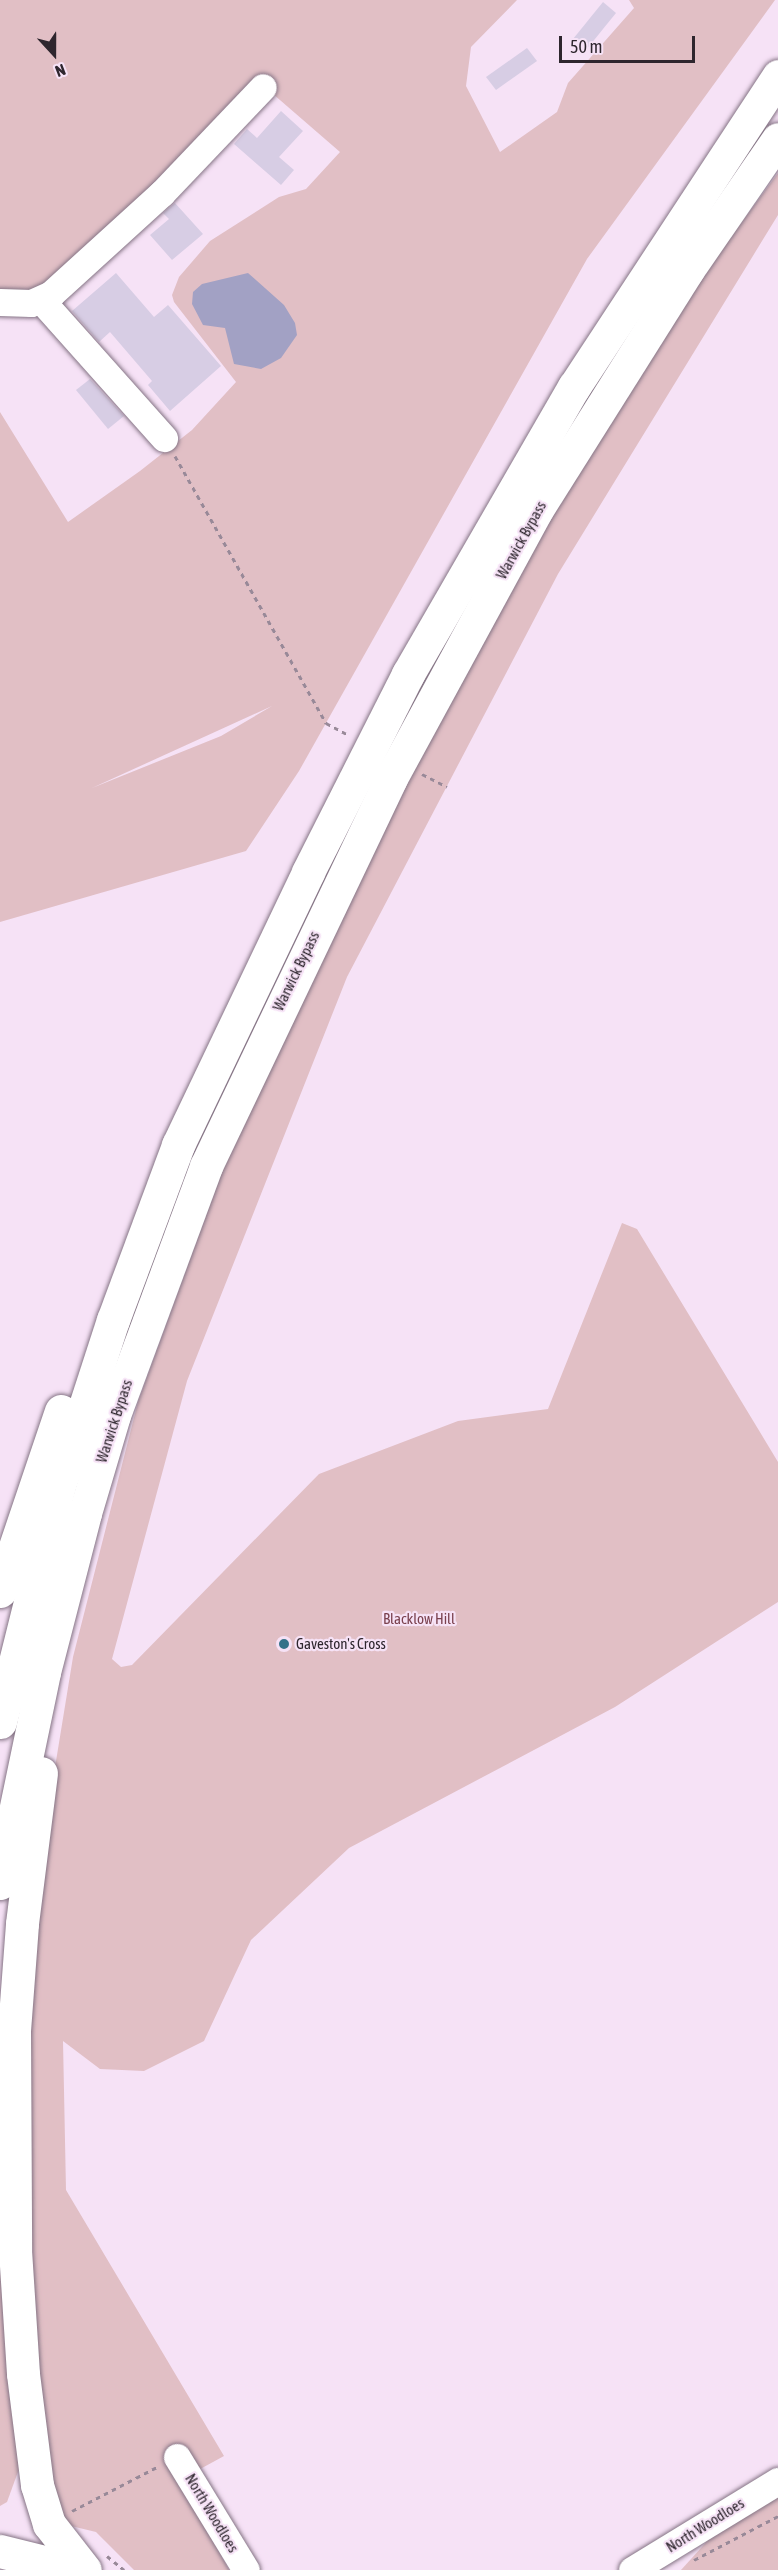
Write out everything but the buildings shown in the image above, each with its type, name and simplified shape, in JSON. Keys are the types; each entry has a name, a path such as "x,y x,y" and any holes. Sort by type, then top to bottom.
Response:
{"main road":[{"name":"Warwick Bypass","path":"0,1722 58,1489 113,1320 178,1146 308,872 424,645 574,387 778,76"},
{"name":"Warwick Bypass","path":"0,1882 44,1672 85,1513 114,1415 206,1166 390,780 536,512 687,271 778,139"},
{"path":"0,1591 90,1330 120,1258 178,1146"},
{"path":"85,1513 40,1776 14,2030 12,2105 20,2327 37,2485 49,2524 85,2570"},
{"path":"0,2551 76,2570"}],"street":[{"path":"0,302 41,300 162,193 263,87"},
{"path":"41,300 164,438"},
{"name":"North Woodloes","path":"177,2457 246,2570"},
{"name":"North Woodloes","path":"632,2570 778,2481"}],"path":[{"path":"164,438 326,723 356,738"},
{"path":"419,772 447,787"},
{"path":"67,2514 177,2457"},
{"path":"692,2562 778,2516"}],"green space":[{"path":"0,0 517,0 471,47 466,86 500,152 557,112 568,83 634,8 629,0 775,0 587,259 299,771 246,851 0,922 0,412 68,522 140,471 192,430 236,382 174,302 172,295 179,277 210,241 279,197 306,189 340,152 258,81 47,287 0,295","holes":["272,706 221,736 92,788"]},
{"name":"Blacklow Hill","path":"778,173 778,215 558,574 347,977 187,1381 112,1659 121,1667 132,1665 319,1474 458,1421 548,1409 622,1223 637,1229 778,1462 778,1602 615,1707 349,1848 251,1940 204,2041 144,2071 100,2069 63,2041 66,2190 224,2456 180,2480 229,2570 134,2570 96,2532 67,2525 48,2474 30,2327 25,2033 42,1847 73,1657 138,1402 229,1153 337,911 535,539 695,286"},
{"path":"0,2266 19,2469 7,2502 0,2506"},
{"path":"778,2481 778,2570 681,2570 740,2505"}],"water":[{"path":"248,273 284,305 295,323 297,335 281,358 261,369 234,364 225,328 203,325 192,304 193,292 202,284"}],"place":[{"name":"Gaveston's Cross","path":"284,1644"}]}
